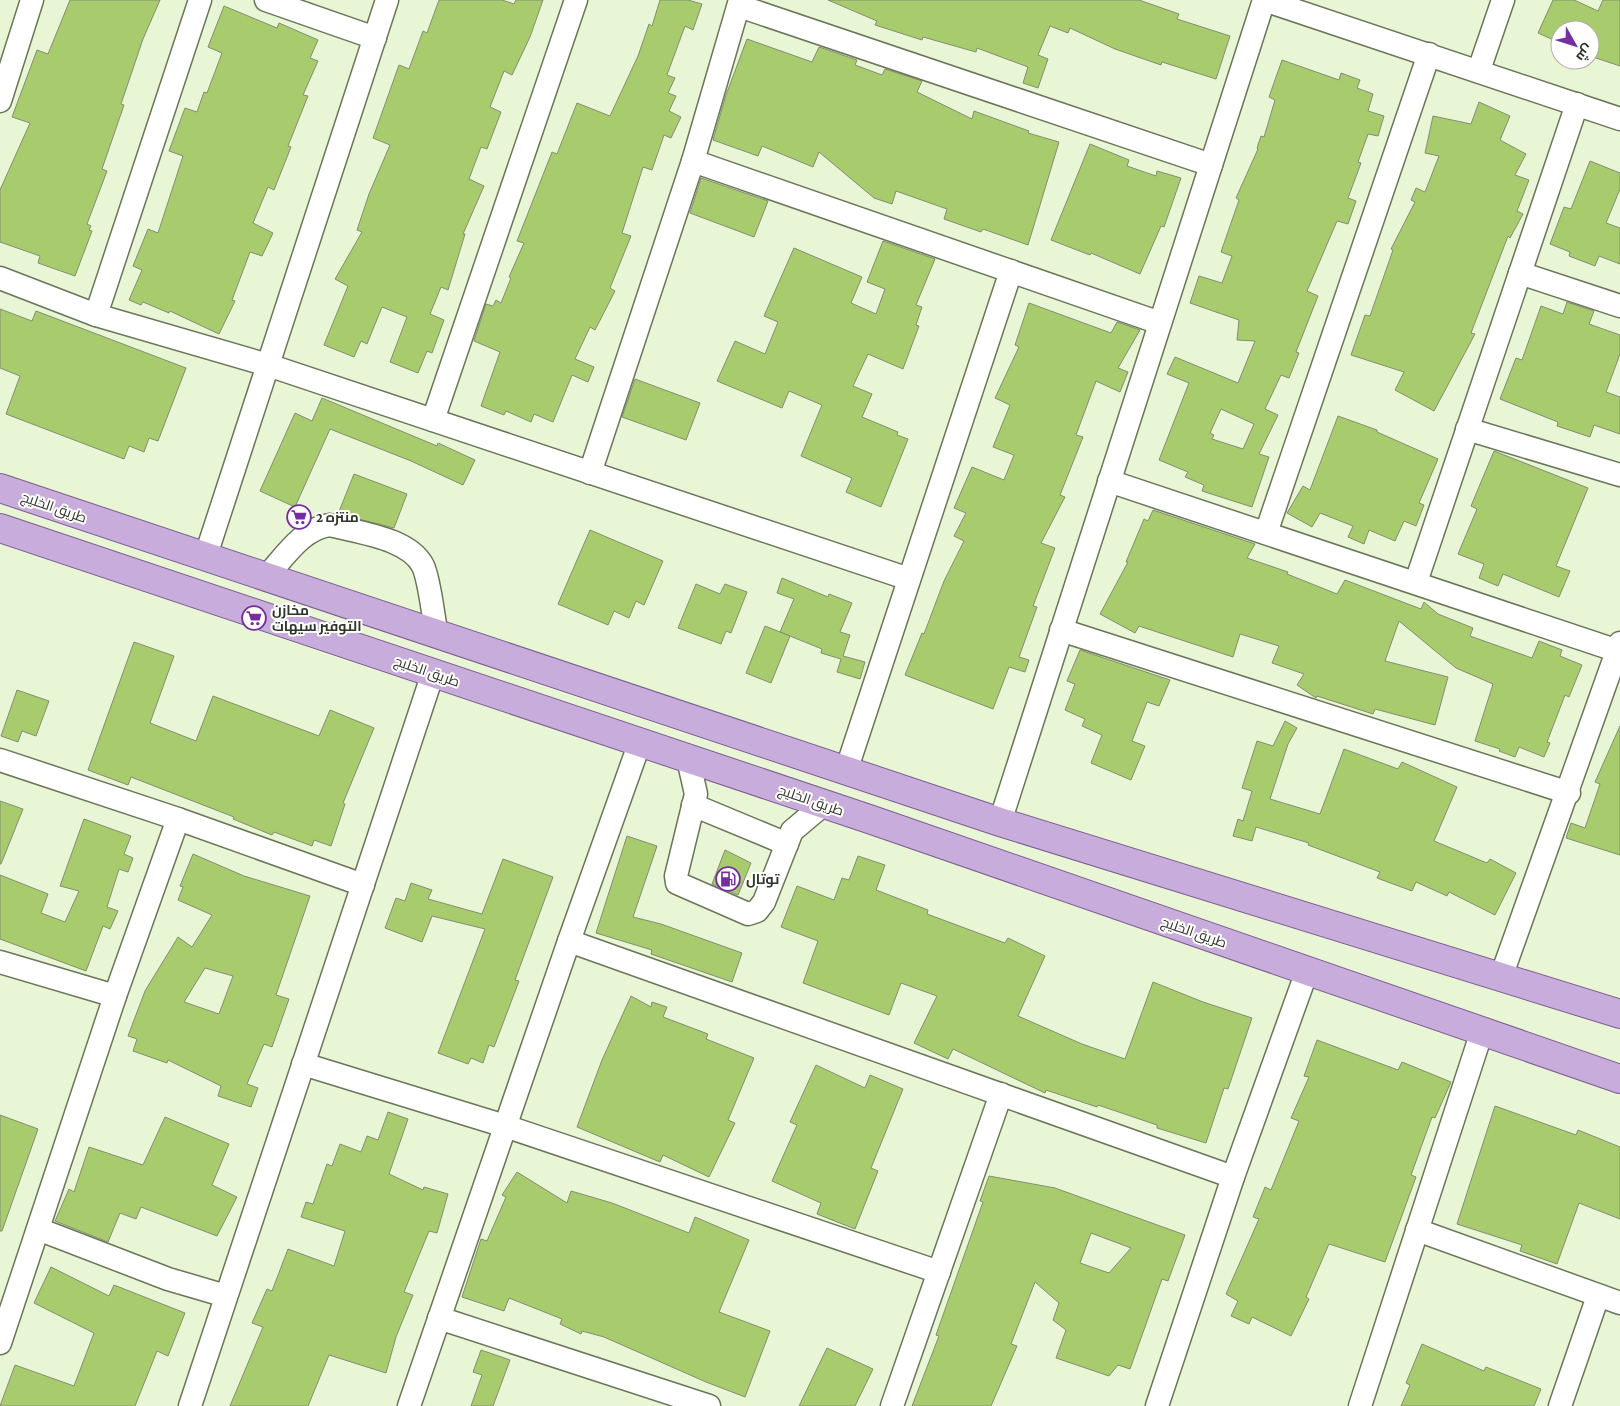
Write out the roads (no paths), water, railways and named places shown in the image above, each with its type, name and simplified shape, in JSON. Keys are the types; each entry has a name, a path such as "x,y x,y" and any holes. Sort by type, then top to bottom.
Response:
{"main road":[{"name":"طريق الخليج","path":"0,488 204,558 1000,822 1620,1014"},
{"name":"طريق الخليج","path":"0,528 824,804 1620,1079"}],"street":[{"path":"2,91 32,0"},
{"path":"96,315 200,0"},
{"path":"266,0 375,38"},
{"path":"204,558 387,0"},
{"path":"433,420 576,0"},
{"path":"1000,822 1264,0 1479,70 1620,119"},
{"path":"1479,70 1503,0"},
{"path":"590,473 693,161 739,3 1211,166"},
{"path":"1266,533 1429,54"},
{"path":"1416,582 1577,104"},
{"path":"693,161 1160,323"},
{"path":"846,770 1011,271"},
{"path":"1520,273 1620,306"},
{"path":"0,278 96,315 268,365 909,579"},
{"path":"1467,429 1620,475"},
{"path":"1109,481 1619,647 1569,792 1501,977"},
{"path":"265,578 307,533 319,527 330,525 402,545 414,554 424,568 436,635"},
{"path":"1061,630 1569,792"},
{"path":"190,1406 433,673"},
{"path":"410,1406 569,941 640,742"},
{"path":"688,759 696,794 676,876 677,883 748,914 757,911 764,902 792,832 824,804"},
{"path":"0,760 178,819 363,885"},
{"path":"693,805 787,844"},
{"path":"0,1343 115,996 178,819"},
{"path":"569,941 1233,1177"},
{"path":"0,962 115,996"},
{"path":"1157,1406 1233,1177 1307,971"},
{"path":"1360,1406 1482,1031"},
{"path":"303,1064 505,1126 939,1272"},
{"path":"892,1406 1001,1094"},
{"path":"38,1229 168,1280 226,1296"},
{"path":"1417,1230 1620,1303"},
{"path":"1560,1406 1598,1296"},
{"path":"439,1318 709,1406"}],"place":[{"name":"منتزه 2","path":"299,517"},
{"name":"مخازن التوفير سيهات","path":"254,618"},
{"name":"توتال","path":"728,879"}]}
